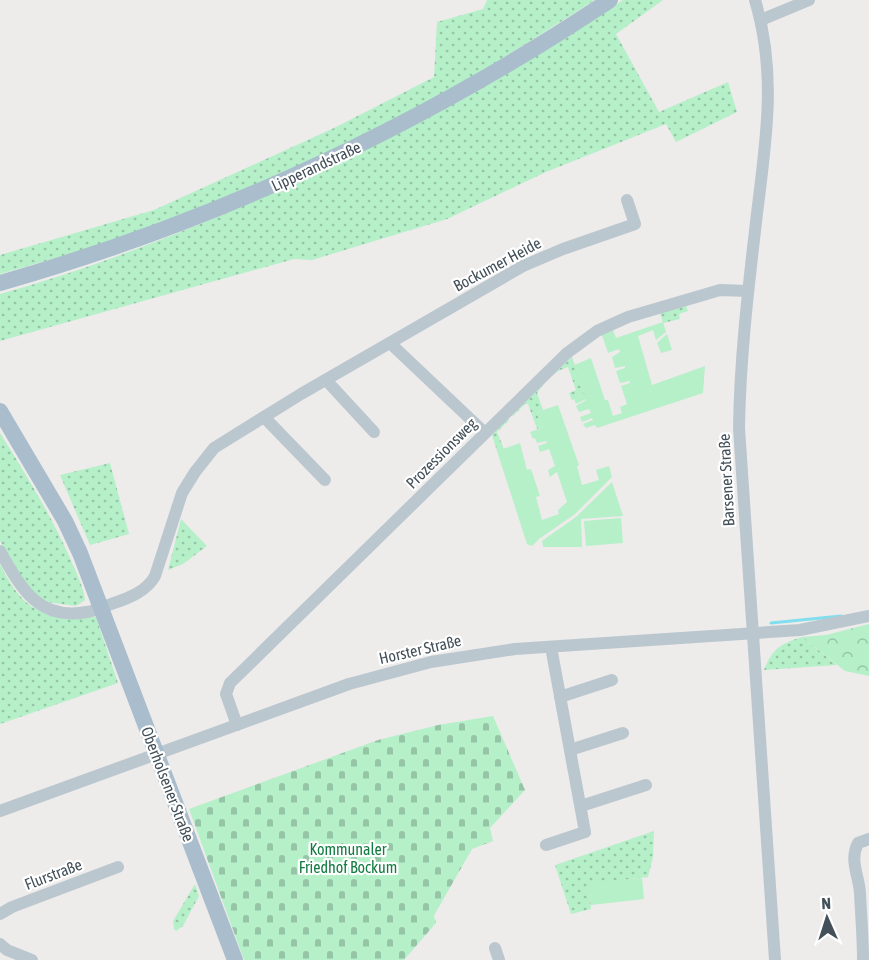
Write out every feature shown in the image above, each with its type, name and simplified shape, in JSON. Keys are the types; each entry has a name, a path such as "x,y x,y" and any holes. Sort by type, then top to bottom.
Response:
{"main road":[{"name":"Lipperandstraße","path":"0,283 68,264 129,243 273,186 370,140 450,97 610,0"},
{"name":"Oberholsener Straße","path":"0,411 65,521 102,607 235,960"}],"street":[{"name":"Barsener Straße","path":"755,0 761,20 770,92 748,291 740,380 739,428 775,960"},
{"path":"761,20 809,0"},
{"name":"Bockumer Heide","path":"102,607 129,597 148,586 155,576 182,493 214,448 523,266 563,249 635,224 627,200"},
{"name":"Prozessionsweg","path":"237,725 226,694 230,683 567,352 597,331 628,317 712,291 727,289 748,291"},
{"path":"390,344 485,433"},
{"path":"326,380 374,432"},
{"path":"264,417 325,480"},
{"path":"0,551 21,587 45,609 76,614 102,607"},
{"name":"Horster Straße","path":"0,811 349,684 396,670 472,655 551,647 810,629 869,616"},
{"path":"546,845 585,832 551,647"},
{"path":"560,697 612,680"},
{"path":"570,750 623,733"},
{"path":"580,806 646,784"},
{"path":"863,960 860,891 855,876 854,851 858,843 869,839"},
{"name":"Flurstraße","path":"0,914 12,907 118,867"},
{"path":"0,944 7,950 32,960"}],"green space":[{"path":"487,0 595,0 451,91 266,183 91,248 0,274 0,255 154,210 334,128 434,77 437,22 483,9"},
{"path":"623,0 663,0 616,34 659,112 728,82 737,112 676,142 666,124 546,172 447,219 312,260 294,259 0,341 0,294 88,267 146,246 333,165 481,88"},
{"path":"686,306 688,311 679,314 680,319 663,323 660,313"},
{"path":"663,322 666,332 656,340 653,330 638,336 652,385 705,366 703,393 597,428 595,425 586,428 583,424 593,420 592,418 582,422 580,417 591,413 589,409 579,412 576,406 586,399 576,404 574,399 585,395 574,365 591,358 605,400 608,400 613,416 622,413 620,407 627,404 621,386 630,381 620,383 616,371 625,366 615,368 612,357 620,352 619,349 608,353 602,335 613,330 616,338"},
{"path":"667,334 672,350 661,353 657,343"},
{"path":"572,357 585,395 572,400 569,393 576,390 568,367 553,375"},
{"path":"547,380 537,393 543,410 537,412 542,428 537,429 528,404 512,415"},
{"path":"558,405 579,465 577,466 582,485 599,480 596,470 609,466 612,477 575,514 532,546 527,544 497,451 520,443 527,470 531,469 540,496 536,497 542,520 559,514 558,510 567,502 557,472 550,477 548,470 555,466 549,449 540,452 538,446 547,443 546,441 537,443 530,432 542,428 537,412"},
{"path":"508,418 509,420 497,432 504,449 497,451 492,435"},
{"path":"0,433 62,540 85,600 76,606 47,602 33,595 23,583 0,541"},
{"path":"110,463 129,534 90,545 60,475"},
{"path":"612,482 623,516 581,519 582,547 543,547 542,541 576,517"},
{"path":"621,518 623,543 586,546 584,521"},
{"path":"181,519 207,546 183,564 168,570"},
{"path":"0,564 18,593 37,610 62,616 96,617 118,683 0,724"},
{"path":"869,624 869,676 845,671 802,637 826,635"},
{"path":"802,637 837,665 764,670 770,657 778,648"},
{"name":"Kommunaler Friedhof Bockum","path":"493,716 525,790 490,828 493,841 472,849 434,916 436,923 404,960 244,960 189,809 378,740 438,725"},
{"path":"654,831 653,857 648,877 589,884 591,909 571,914 555,865"},
{"path":"642,878 644,899 591,905 588,883"},
{"path":"195,884 199,896 183,926 176,931 173,921"}],"waterway":[{"path":"771,623 841,616"}]}
